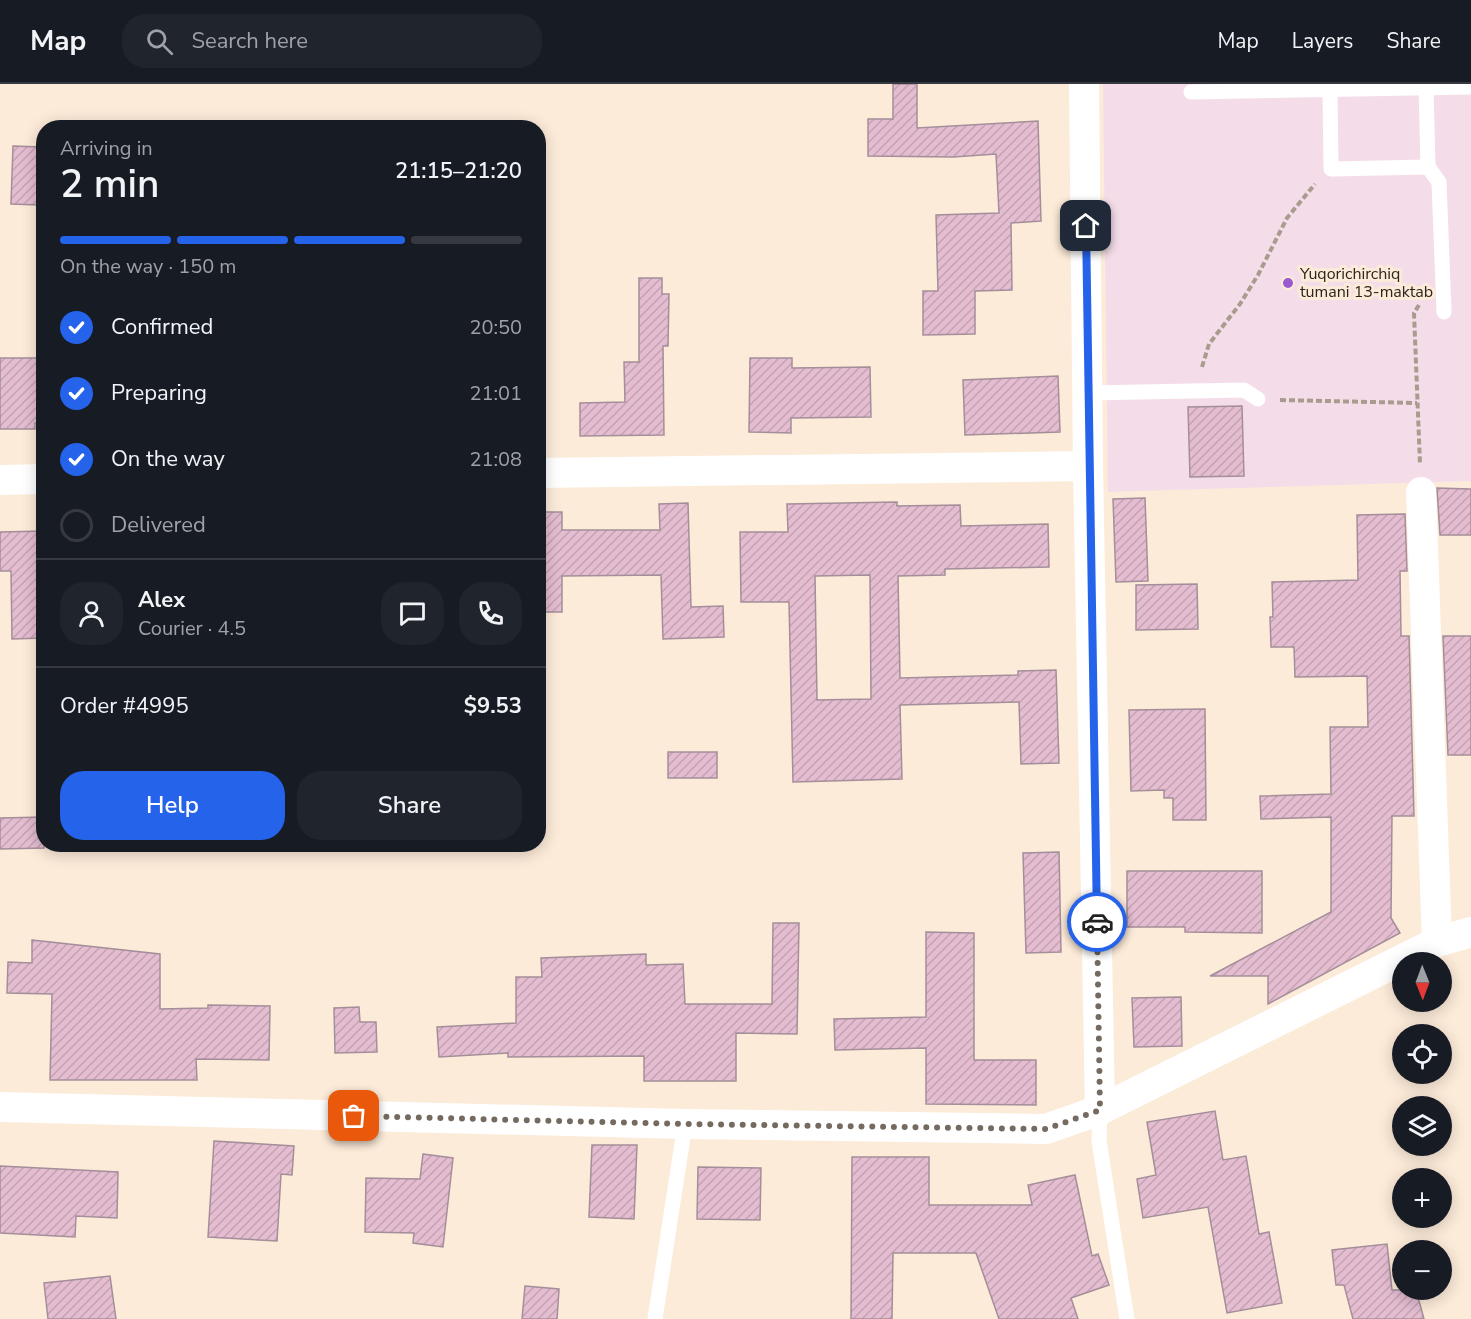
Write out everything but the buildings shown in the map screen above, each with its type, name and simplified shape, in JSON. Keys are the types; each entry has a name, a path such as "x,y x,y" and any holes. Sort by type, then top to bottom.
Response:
{"street":[{"path":"1084,84 1088,466 1100,1110"},
{"path":"546,473 1088,466"},
{"path":"0,480 36,479"},
{"path":"1420,492 1437,942"},
{"path":"0,1107 685,1124 1046,1129 1100,1110 1437,942 1471,932"}],"lane":[{"path":"1426,87 1428,167 1439,182 1444,312"},
{"path":"1191,92 1471,87"},
{"path":"1329,89 1331,169 1428,167"},
{"path":"1088,393 1244,390 1258,399"},
{"path":"1100,1110 1099,1141 1127,1319"},
{"path":"655,1319 685,1124"}],"path":[{"path":"1195,391 1209,344 1240,304 1258,275 1287,218 1307,191 1331,169"},
{"path":"1420,492 1414,313 1424,299 1444,294"},
{"path":"1258,399 1417,403"}],"shaded area":[{"name":"Yuqorichirchiq tumani 13-maktab","path":"1103,84 1471,84 1471,481 1108,492"}],"way so far":[{"path":"354,1116 1046,1129 1100,1110 1097,922"}],"place":[{"name":"Yuqorichirchiq tumani 13-maktab","path":"1288,283"}],"route":[{"path":"1086,226 1097,922"}]}
